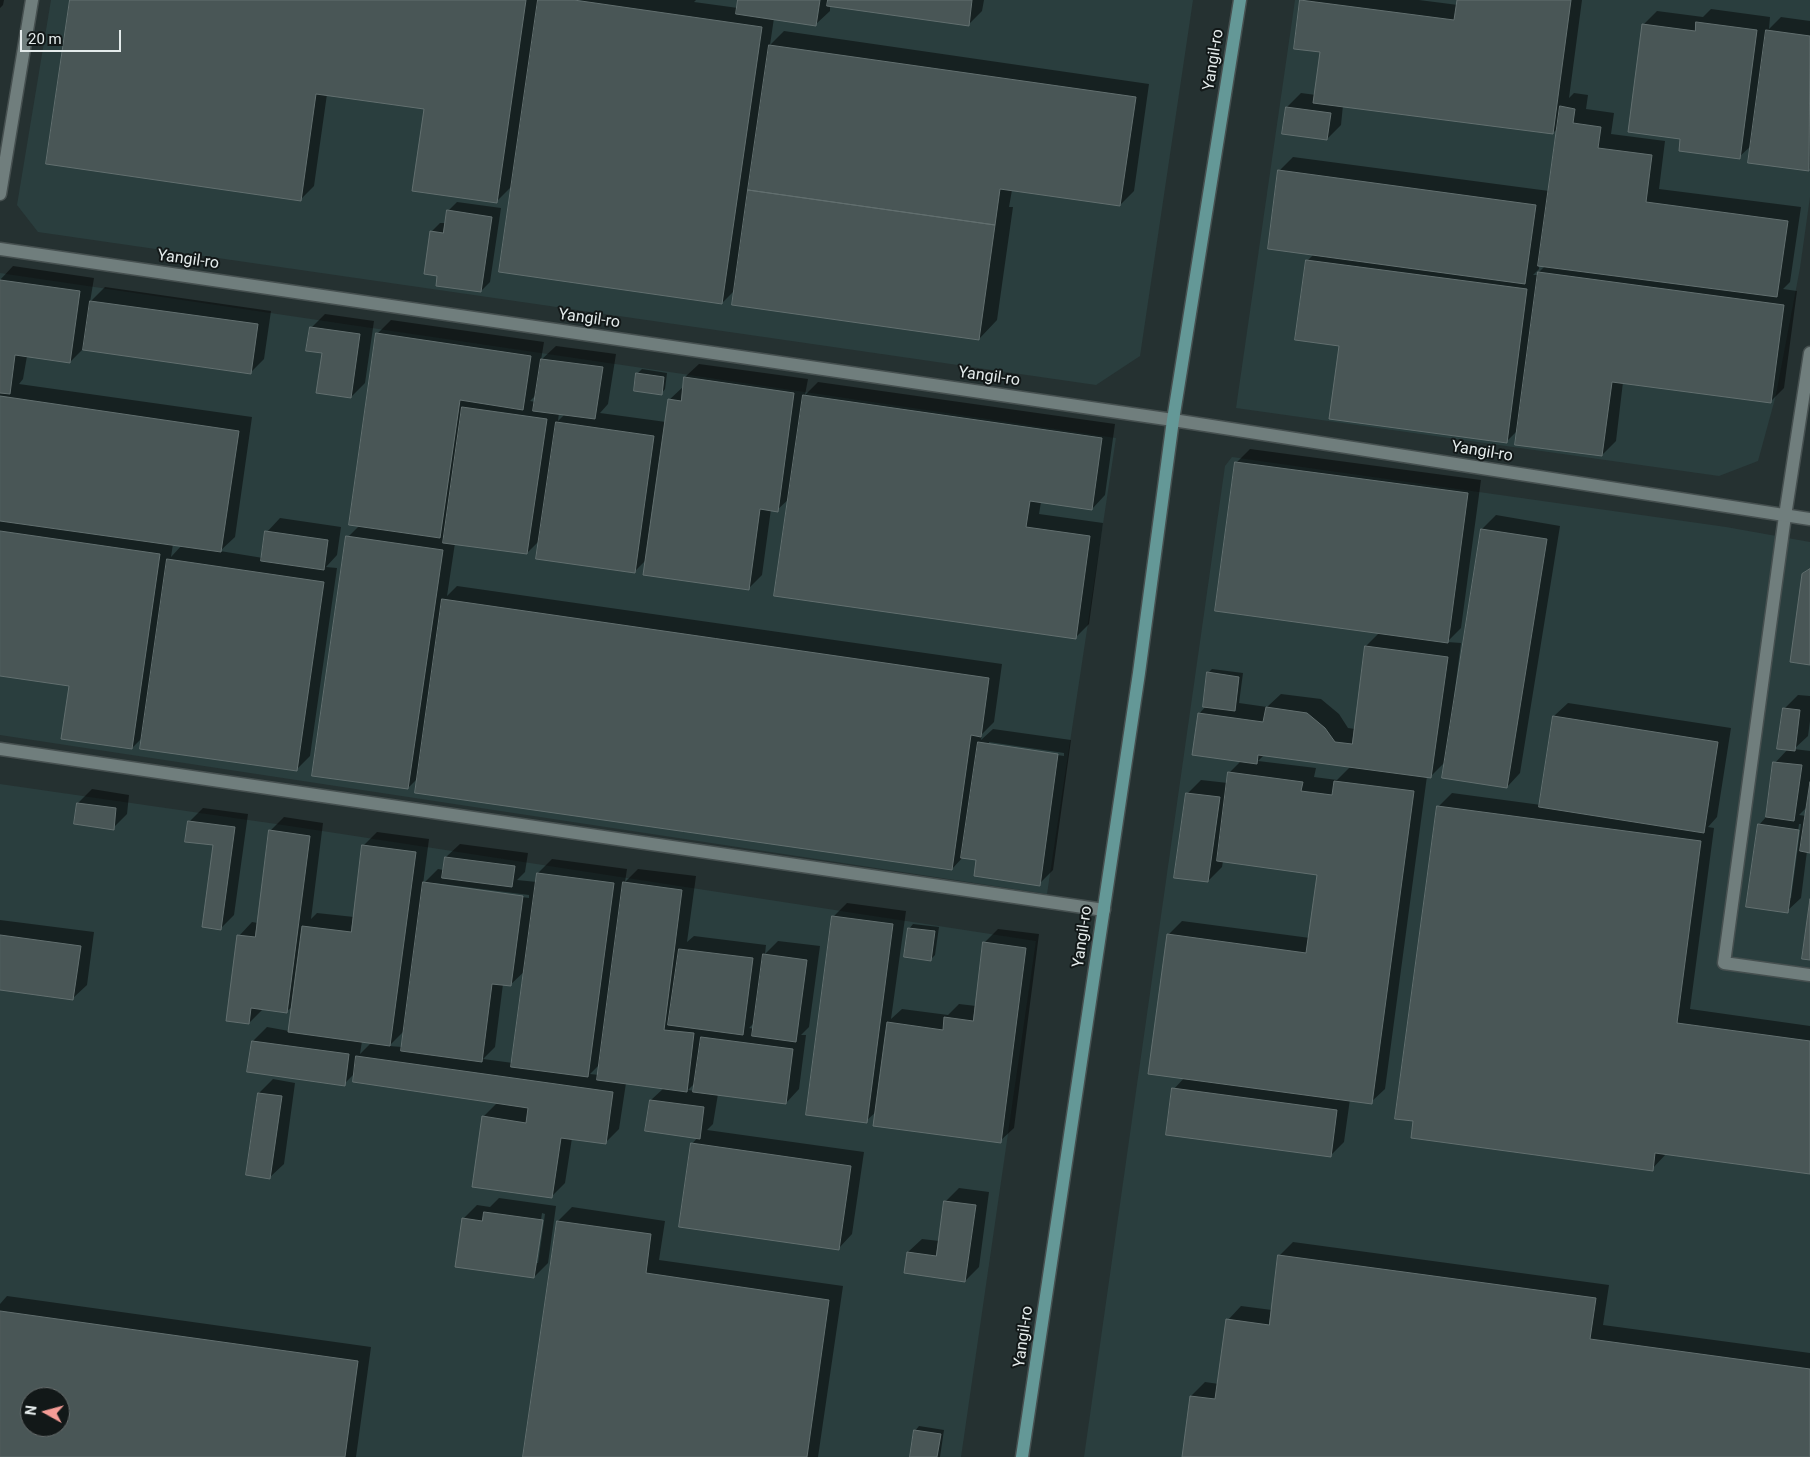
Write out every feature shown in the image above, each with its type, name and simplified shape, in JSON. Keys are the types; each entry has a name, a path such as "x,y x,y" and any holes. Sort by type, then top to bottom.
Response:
{"main road":[{"name":"Yangil-ro","path":"1022,1457 1138,683 1173,420 1240,0"}],"street":[{"path":"0,194 32,0"},
{"name":"Yangil-ro","path":"0,249 1173,420 1810,519"},
{"path":"1810,353 1724,964 1810,975"},
{"path":"0,749 1104,910"}],"shaded area":[{"path":"51,0 1193,0 1140,356 1096,385 38,232 17,205"},
{"path":"1295,0 1810,0 1810,197 1800,268 1776,395 1758,461 1719,476 1236,408"},
{"path":"0,273 1116,438 1047,894 0,735"},
{"path":"1232,457 1726,527 1810,542 1810,1457 1084,1457 1225,466"},
{"path":"0,784 290,826 1036,941 961,1457 0,1457"}],"building":[{"path":"70,0 526,0 497,203 412,191 424,109 316,94 301,201 46,164"},
{"path":"538,0 574,0 762,27 722,304 499,272"},
{"path":"738,0 820,0 816,26 736,14"},
{"path":"828,0 972,0 969,26 827,6"},
{"path":"1300,0 1454,20 1457,0 1571,0 1553,134 1313,103 1320,52 1294,49"},
{"path":"1696,22 1757,30 1740,159 1679,151 1680,139 1628,132 1642,24 1695,31"},
{"path":"1766,30 1810,36 1809,171 1748,163"},
{"path":"769,45 1136,97 1120,206 1000,189 995,225 748,190"},
{"path":"1560,106 1575,109 1573,123 1601,127 1598,148 1652,155 1646,202 1788,221 1777,297 1538,266"},
{"path":"1286,107 1331,113 1327,140 1282,134"},
{"path":"1278,170 1536,205 1525,284 1268,249"},
{"path":"748,190 995,225 979,340 732,305"},
{"path":"447,210 492,217 481,292 436,286 437,276 424,274 430,231 443,233"},
{"path":"1306,260 1527,289 1507,443 1329,419 1339,346 1295,340"},
{"path":"1538,272 1784,305 1771,403 1612,382 1602,456 1515,445"},
{"path":"0,280 80,291 70,363 15,355 10,394 0,393"},
{"path":"90,301 258,324 251,374 83,350"},
{"path":"310,327 360,334 351,398 316,393 322,353 306,351"},
{"path":"376,333 531,356 523,410 460,400 440,538 349,525"},
{"path":"541,359 603,367 595,419 533,411"},
{"path":"636,373 664,377 662,395 634,391"},
{"path":"684,377 794,393 778,512 760,509 749,590 643,575 668,399 681,401"},
{"path":"803,395 1102,438 1092,510 1030,501 1026,527 1090,536 1076,639 774,596"},
{"path":"0,396 239,431 221,552 0,521"},
{"path":"462,407 547,419 527,554 443,543"},
{"path":"556,422 654,436 635,573 536,559"},
{"path":"1235,462 1468,493 1448,643 1215,611"},
{"path":"1481,529 1547,539 1507,788 1442,778"},
{"path":"0,531 160,554 132,749 61,739 69,686 0,676"},
{"path":"265,531 328,540 324,570 261,561"},
{"path":"346,536 443,550 408,789 312,776"},
{"path":"167,559 324,582 297,771 140,749"},
{"path":"1810,569 1810,665 1790,662 1802,574"},
{"path":"442,599 989,678 981,737 971,735 952,870 415,793"},
{"path":"1365,646 1448,657 1431,778 1258,755 1257,764 1192,755 1198,713 1263,722 1266,707 1307,713 1325,728 1335,742 1352,744"},
{"path":"1207,672 1239,677 1235,711 1203,707"},
{"path":"1783,708 1800,710 1795,751 1777,749"},
{"path":"1553,716 1718,742 1704,833 1539,807"},
{"path":"978,742 1058,754 1040,886 974,876 976,860 961,858"},
{"path":"1773,762 1802,765 1794,821 1766,817"},
{"path":"1228,772 1303,782 1301,791 1332,795 1334,781 1414,791 1372,1104 1148,1074 1167,934 1306,953 1317,875 1217,861"},
{"path":"1810,782 1810,853 1800,851"},
{"path":"1186,793 1220,797 1208,882 1174,878"},
{"path":"77,803 116,808 114,830 74,824"},
{"path":"1437,806 1701,841 1677,1023 1810,1041 1810,1174 1655,1153 1653,1171 1411,1138 1413,1121 1395,1119"},
{"path":"188,821 235,827 221,930 202,927 213,845 185,842"},
{"path":"1758,824 1799,830 1788,913 1746,907"},
{"path":"269,830 310,836 287,1013 251,1008 249,1024 226,1021 237,935 255,937"},
{"path":"362,845 416,852 390,1046 288,1032 302,926 351,932"},
{"path":"445,857 515,866 512,887 442,878"},
{"path":"537,873 614,883 588,1077 511,1067"},
{"path":"423,882 523,896 511,986 492,984 482,1062 401,1051"},
{"path":"623,882 682,890 664,1030 694,1033 687,1092 597,1080"},
{"path":"1810,899 1810,960 1802,959"},
{"path":"832,916 893,924 867,1123 806,1115"},
{"path":"908,928 935,931 931,961 904,957"},
{"path":"0,935 81,946 73,1000 0,990"},
{"path":"983,942 1026,948 1001,1143 873,1126 887,1022 943,1030 944,1017 973,1021"},
{"path":"679,949 753,958 743,1035 668,1025"},
{"path":"763,954 807,960 796,1042 752,1036"},
{"path":"701,1037 793,1049 786,1104 693,1092"},
{"path":"252,1041 349,1054 345,1086 247,1072"},
{"path":"356,1056 613,1092 606,1144 561,1138 552,1198 472,1187 482,1116 526,1123 528,1108 353,1082"},
{"path":"1172,1088 1337,1110 1331,1157 1166,1135"},
{"path":"258,1093 282,1096 270,1179 246,1175"},
{"path":"650,1100 704,1107 700,1139 645,1131"},
{"path":"691,1143 851,1166 839,1250 679,1227"},
{"path":"944,1201 976,1205 965,1282 904,1273 907,1252 936,1256"},
{"path":"484,1212 543,1220 534,1278 455,1267 462,1218 482,1221"},
{"path":"557,1221 651,1234 646,1273 829,1300 807,1457 523,1457"},
{"path":"1278,1255 1596,1298 1590,1339 1810,1369 1810,1457 1182,1457 1190,1396 1215,1399 1226,1319 1269,1325"},
{"path":"0,1311 358,1361 345,1457 0,1457"},
{"path":"914,1430 941,1434 937,1457 910,1457"}]}
